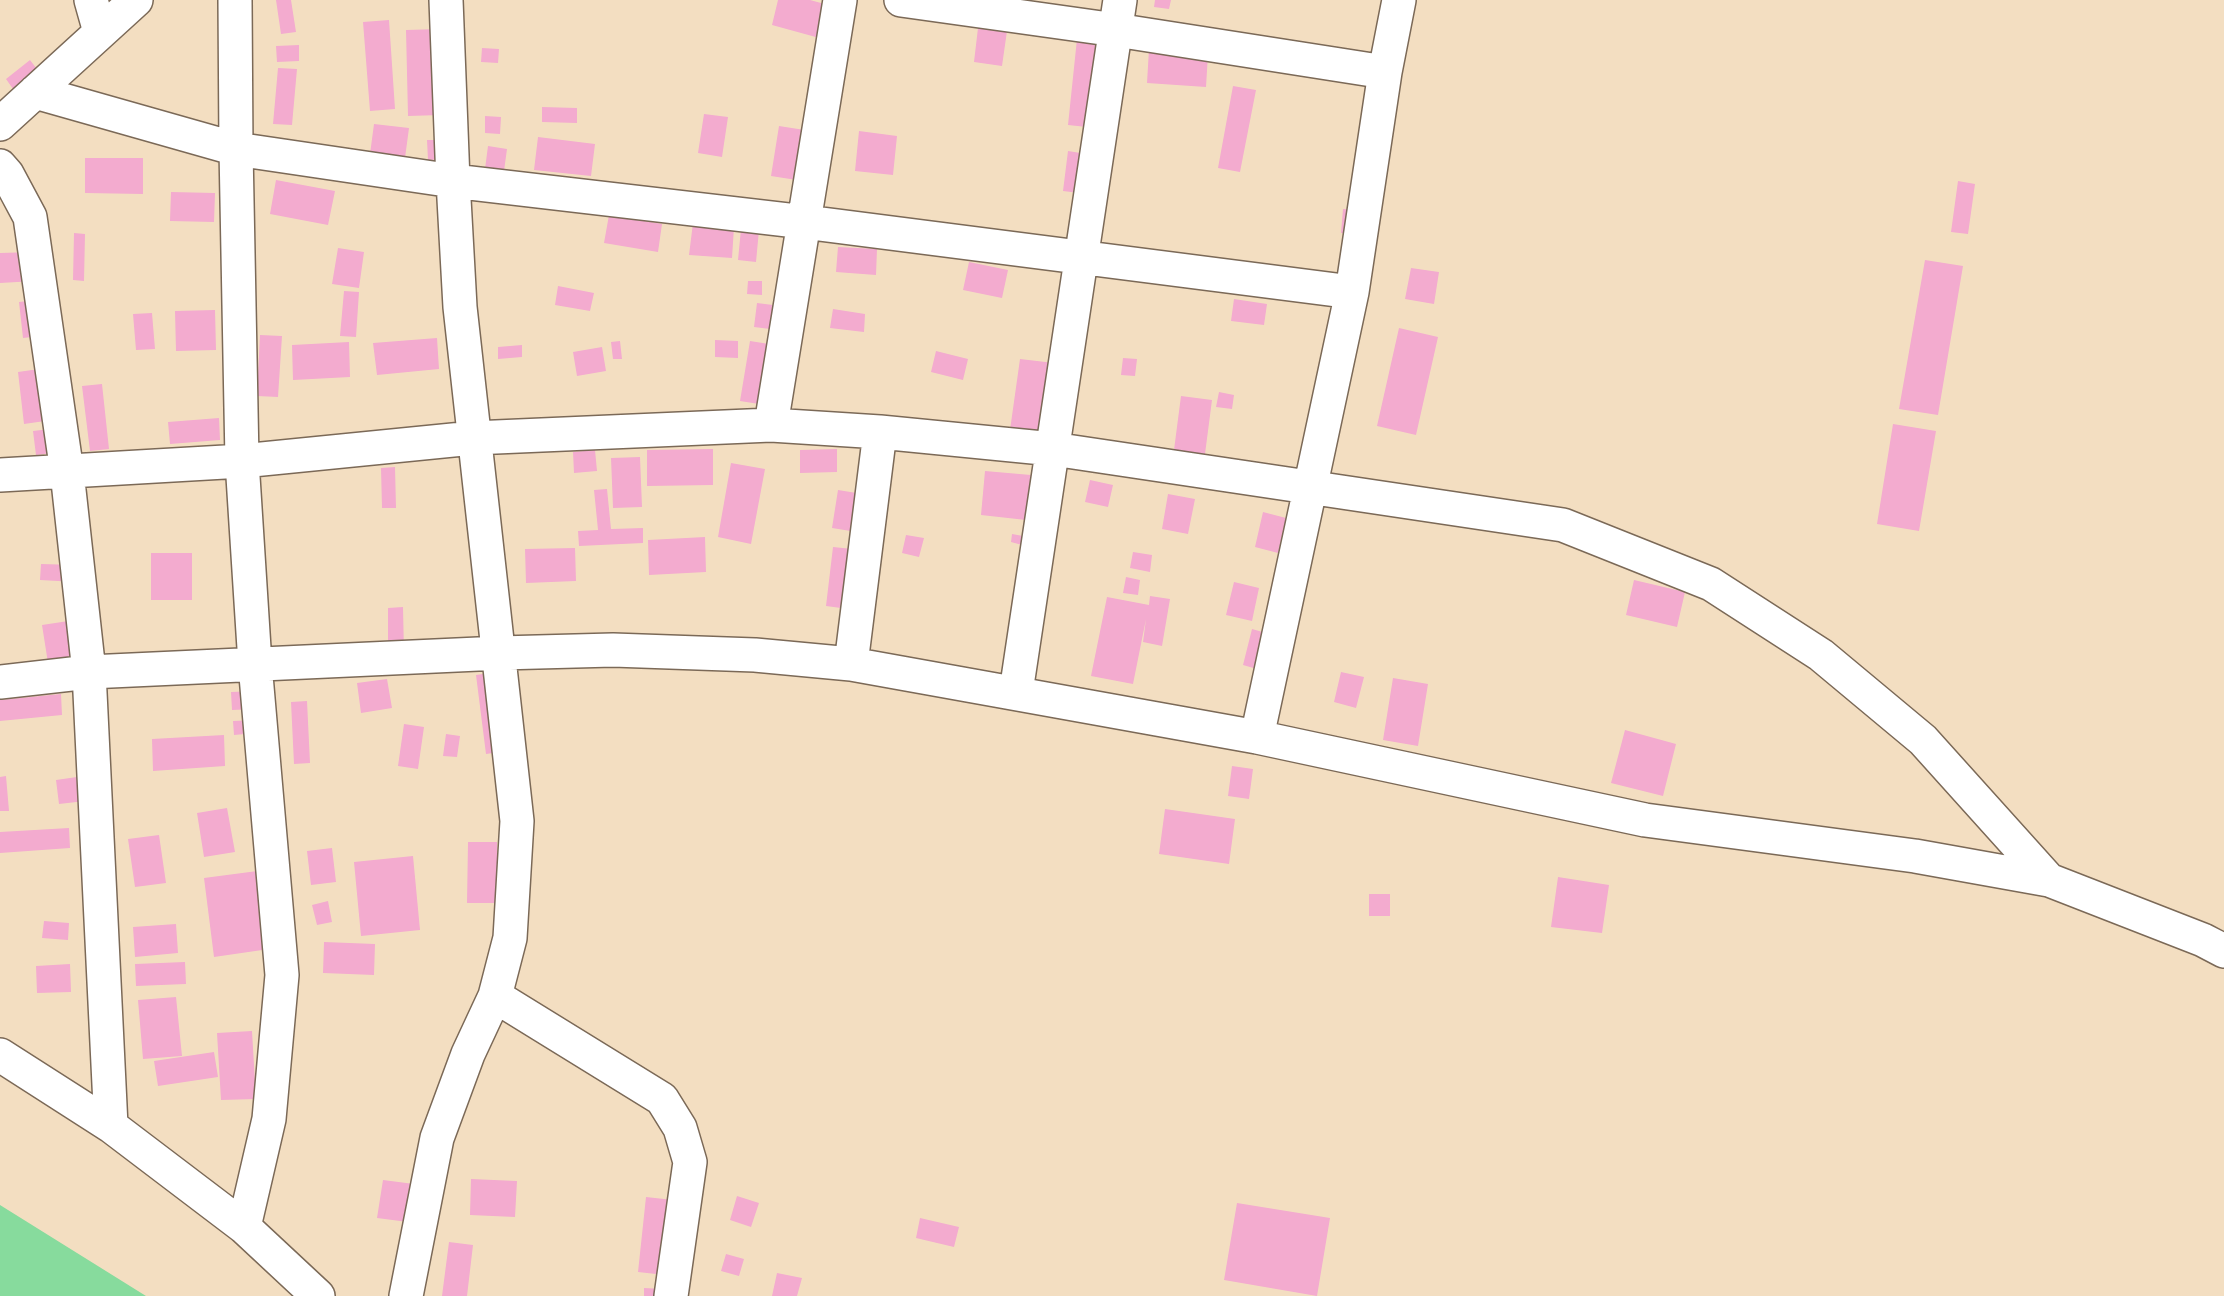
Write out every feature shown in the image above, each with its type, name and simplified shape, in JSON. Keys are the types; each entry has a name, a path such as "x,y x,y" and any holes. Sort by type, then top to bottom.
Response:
{"street":[{"path":"91,0 100,32"},
{"path":"0,124 136,0"},
{"path":"236,0 236,149 242,461 255,664 282,975 269,1119 244,1227"},
{"path":"406,1296 437,1138 468,1054 495,996 510,938 517,821 460,307 446,0"},
{"path":"771,425 840,0"},
{"path":"901,0 1118,15 1385,72"},
{"path":"1257,738 1352,292 1385,72 1399,0"},
{"path":"1016,692 1118,15"},
{"path":"35,92 236,149 453,181 805,222 1352,292"},
{"path":"0,166 7,174 30,217 67,472 89,672 111,1126"},
{"path":"0,475 242,461 473,438 771,425 880,432 1053,449 1563,525 1711,584 1821,655 1923,740 2049,880"},
{"path":"851,664 880,432"},
{"path":"0,682 89,672 500,653 625,651 755,655 851,664 1016,692 1257,738 1645,820 1915,856 2049,880 2203,940 2224,951"},
{"path":"495,996 662,1099 680,1128 690,1162 671,1296"},
{"path":"0,1056 111,1126 244,1227 318,1296"}],"green space":[{"path":"0,1205 146,1296 0,1296"}],"building":[{"path":"276,0 291,0 296,32 281,34"},
{"path":"778,0 810,0 832,6 823,39 772,25"},
{"path":"1155,0 1171,0 1169,9 1154,7"},
{"path":"389,20 395,109 370,111 363,22"},
{"path":"978,28 1007,31 1002,66 974,62"},
{"path":"440,29 441,115 408,116 406,30"},
{"path":"1077,39 1105,41 1096,128 1068,125"},
{"path":"299,45 299,61 277,62 276,46"},
{"path":"482,48 499,49 498,63 481,62"},
{"path":"1149,49 1208,54 1206,87 1147,83"},
{"path":"30,60 43,77 18,96 6,79"},
{"path":"278,68 297,69 292,125 273,124"},
{"path":"1233,86 1256,90 1240,172 1218,168"},
{"path":"542,107 577,108 577,123 542,122"},
{"path":"704,114 728,117 722,157 698,153"},
{"path":"485,116 501,117 500,134 485,133"},
{"path":"374,124 409,128 405,158 370,154"},
{"path":"779,126 811,131 803,181 771,176"},
{"path":"859,131 897,136 893,175 855,171"},
{"path":"538,137 595,144 591,176 534,170"},
{"path":"427,140 450,140 450,159 428,160"},
{"path":"488,146 507,149 504,171 485,169"},
{"path":"1068,151 1093,155 1087,194 1063,191"},
{"path":"85,158 143,158 143,194 85,193"},
{"path":"276,180 335,191 328,225 270,214"},
{"path":"1958,181 1975,184 1968,234 1951,232"},
{"path":"171,192 215,193 214,222 170,221"},
{"path":"1343,209 1357,210 1355,234 1341,233"},
{"path":"609,215 662,224 658,252 604,243"},
{"path":"693,223 734,227 732,258 689,255"},
{"path":"741,229 759,230 756,262 738,260"},
{"path":"74,233 85,234 84,281 73,280"},
{"path":"838,247 877,249 876,275 836,272"},
{"path":"338,248 364,252 359,288 332,284"},
{"path":"33,252 35,281 0,283 0,253"},
{"path":"1925,260 1963,266 1938,415 1899,409"},
{"path":"969,262 1008,270 1002,298 963,290"},
{"path":"1411,268 1439,272 1434,304 1405,299"},
{"path":"748,281 762,281 762,295 747,294"},
{"path":"558,286 594,293 590,311 555,305"},
{"path":"344,291 359,292 356,337 340,336"},
{"path":"1234,299 1267,304 1264,325 1231,321"},
{"path":"37,300 41,336 23,338 19,302"},
{"path":"757,303 773,305 770,329 754,327"},
{"path":"833,309 865,314 864,332 830,328"},
{"path":"215,310 216,350 176,351 175,311"},
{"path":"152,313 155,349 136,350 133,314"},
{"path":"1399,328 1438,337 1416,435 1377,426"},
{"path":"260,335 282,336 278,397 257,396"},
{"path":"437,338 439,369 377,375 373,343"},
{"path":"715,340 738,341 738,358 715,357"},
{"path":"620,341 622,359 613,359 611,342"},
{"path":"750,341 769,344 759,404 740,401"},
{"path":"349,342 350,377 293,380 292,345"},
{"path":"522,345 522,357 498,359 498,347"},
{"path":"602,347 606,371 577,376 573,352"},
{"path":"936,351 968,359 963,380 931,372"},
{"path":"1123,358 1137,359 1135,376 1121,375"},
{"path":"1020,359 1054,363 1045,435 1010,430"},
{"path":"46,368 52,420 24,424 18,372"},
{"path":"102,384 109,449 90,451 82,386"},
{"path":"1219,392 1234,395 1232,409 1216,407"},
{"path":"1181,396 1212,400 1205,454 1174,450"},
{"path":"219,418 220,440 170,444 168,422"},
{"path":"1893,424 1936,431 1919,531 1877,524"},
{"path":"50,429 52,453 36,455 33,431"},
{"path":"713,449 713,485 647,486 647,450"},
{"path":"837,449 837,472 800,473 800,450"},
{"path":"595,450 597,471 574,473 573,452"},
{"path":"640,457 642,507 613,508 611,458"},
{"path":"731,463 765,469 751,544 718,537"},
{"path":"395,467 396,508 382,508 381,468"},
{"path":"985,471 1031,475 1026,520 981,515"},
{"path":"1090,480 1113,485 1108,507 1085,502"},
{"path":"607,489 611,529 643,528 643,543 579,546 578,531 598,530 594,490"},
{"path":"838,490 869,495 863,533 832,528"},
{"path":"1168,494 1195,499 1188,534 1162,529"},
{"path":"1263,512 1286,518 1278,553 1255,547"},
{"path":"1024,521 1035,522 1022,545 1011,542 1012,534 1023,536"},
{"path":"906,535 924,538 919,557 902,553"},
{"path":"705,537 706,572 649,575 648,540"},
{"path":"833,547 862,550 856,610 826,606"},
{"path":"575,548 576,581 526,583 525,549"},
{"path":"1133,552 1152,555 1150,572 1130,568"},
{"path":"151,553 192,553 192,600 151,600"},
{"path":"41,564 76,565 76,582 40,580"},
{"path":"1126,577 1140,580 1138,595 1123,593"},
{"path":"1634,580 1685,592 1677,627 1626,615"},
{"path":"1234,582 1259,588 1252,621 1226,615"},
{"path":"1150,596 1170,599 1162,646 1143,642 1146,619 1133,684 1091,676 1107,597 1149,605"},
{"path":"403,607 404,653 388,654 388,608"},
{"path":"75,620 81,658 48,663 42,625"},
{"path":"1252,629 1266,633 1257,669 1243,665"},
{"path":"497,672 507,751 486,754 476,675"},
{"path":"1341,672 1364,677 1356,708 1334,702"},
{"path":"1393,678 1428,684 1418,746 1383,740"},
{"path":"387,679 392,708 361,713 357,683"},
{"path":"255,691 255,709 232,710 231,692"},
{"path":"61,694 62,715 0,721 0,700"},
{"path":"307,701 310,763 294,764 291,702"},
{"path":"256,720 256,733 234,735 233,721"},
{"path":"404,724 424,727 418,769 398,766"},
{"path":"1625,730 1676,744 1663,796 1611,783"},
{"path":"446,734 460,736 457,757 443,756"},
{"path":"224,735 225,766 153,771 152,739"},
{"path":"1232,766 1253,769 1249,799 1228,796"},
{"path":"91,775 94,800 59,804 56,780"},
{"path":"6,776 9,811 0,811 0,777"},
{"path":"227,808 235,852 204,857 197,813"},
{"path":"1165,809 1235,819 1229,864 1159,854"},
{"path":"69,828 70,848 0,853 0,832"},
{"path":"159,835 166,883 135,887 128,839"},
{"path":"468,842 497,842 497,903 467,903"},
{"path":"332,848 336,882 311,885 307,851"},
{"path":"413,856 420,930 361,936 354,862"},
{"path":"265,870 276,948 214,957 204,878"},
{"path":"1558,877 1609,885 1602,933 1551,927"},
{"path":"1369,894 1390,894 1390,916 1369,916"},
{"path":"328,901 332,922 317,925 312,905"},
{"path":"44,921 69,923 68,940 42,938"},
{"path":"176,924 178,953 135,957 133,927"},
{"path":"324,942 375,944 374,975 323,973"},
{"path":"185,962 186,984 136,986 135,964"},
{"path":"70,964 71,992 37,993 36,966"},
{"path":"176,997 182,1056 143,1059 138,1000"},
{"path":"252,1031 256,1099 221,1100 217,1033"},
{"path":"214,1052 218,1077 158,1086 154,1061"},
{"path":"471,1179 517,1181 515,1217 470,1215"},
{"path":"383,1180 414,1184 408,1222 377,1218"},
{"path":"737,1196 759,1203 751,1227 730,1220"},
{"path":"646,1197 673,1200 665,1275 638,1272"},
{"path":"1237,1203 1330,1218 1317,1296 1224,1280"},
{"path":"920,1218 959,1227 954,1247 916,1238"},
{"path":"449,1242 473,1245 467,1296 442,1296"},
{"path":"726,1254 744,1259 739,1276 721,1271"},
{"path":"777,1273 802,1278 797,1296 772,1296"},
{"path":"644,1288 663,1289 663,1296 644,1296"}]}
